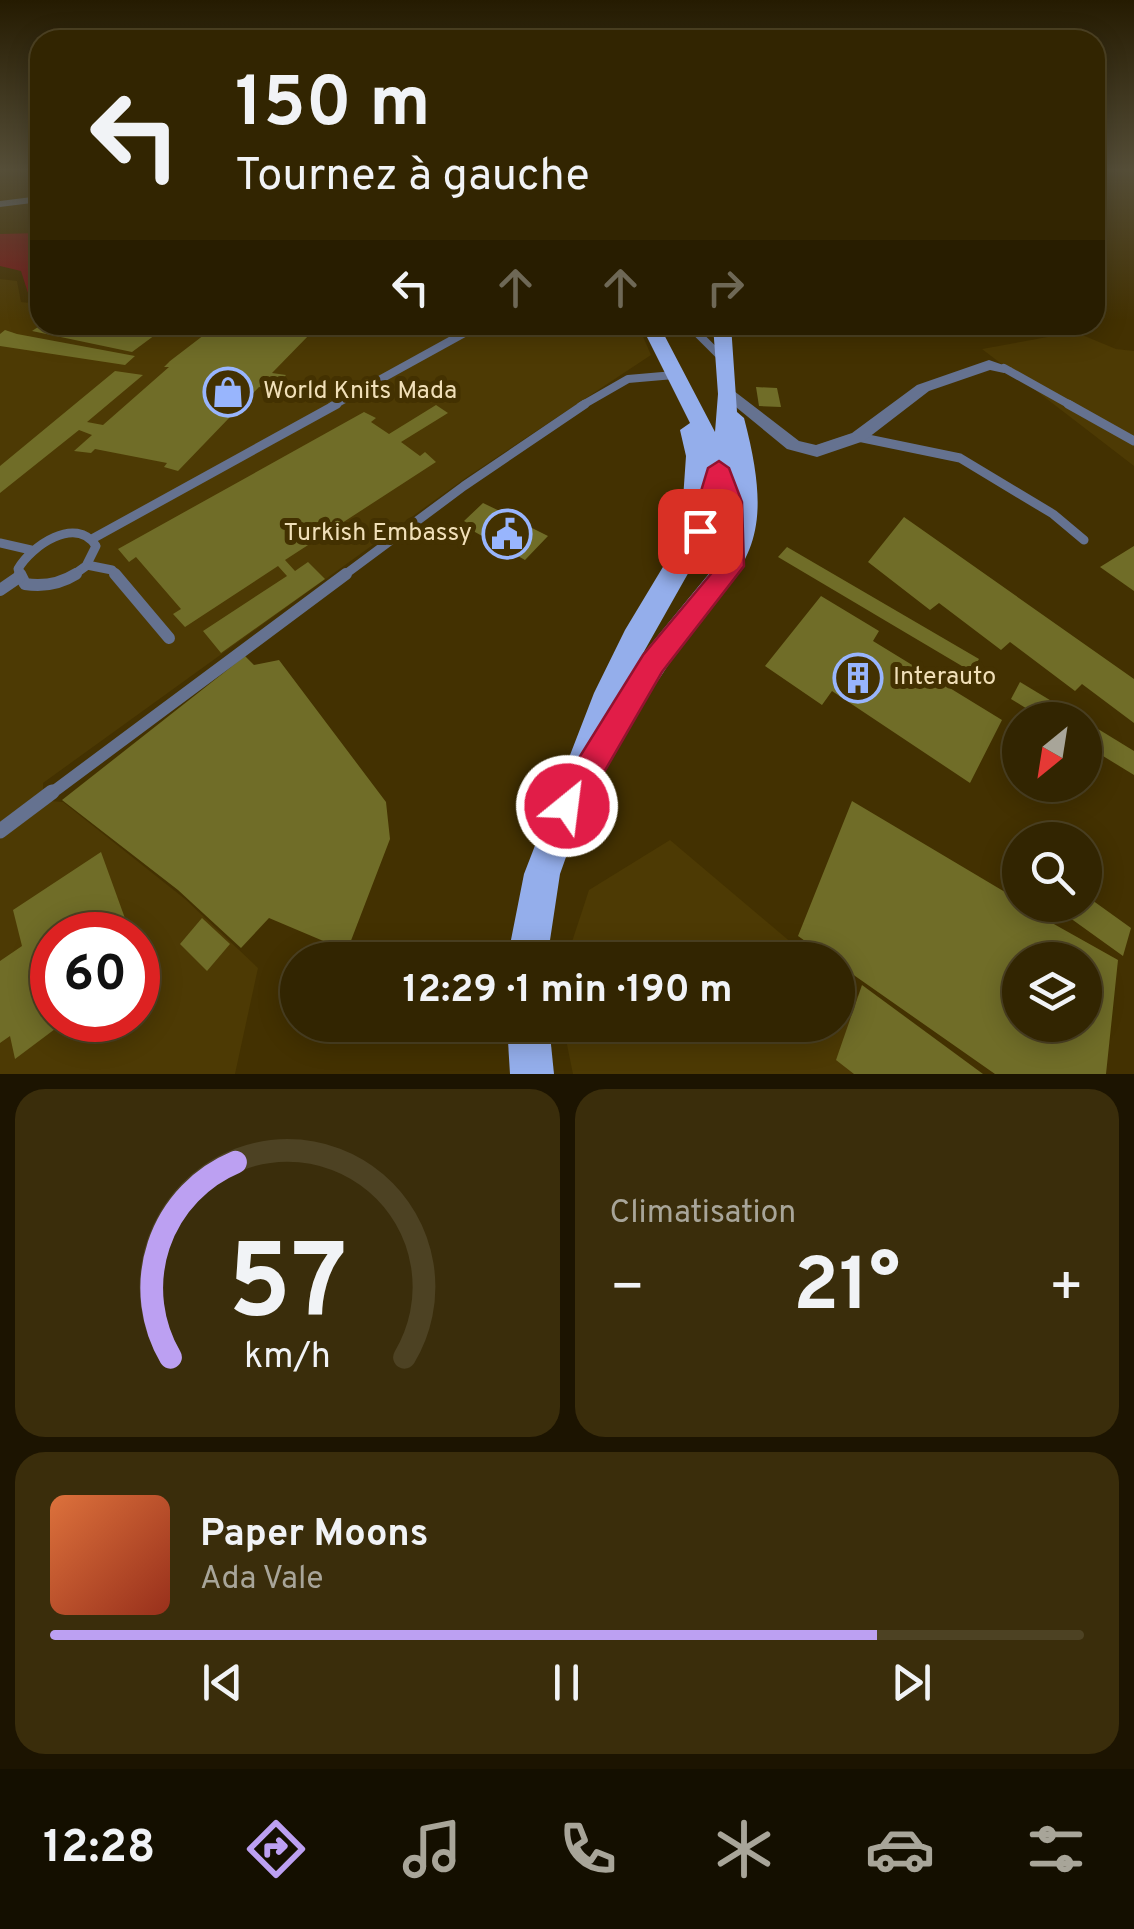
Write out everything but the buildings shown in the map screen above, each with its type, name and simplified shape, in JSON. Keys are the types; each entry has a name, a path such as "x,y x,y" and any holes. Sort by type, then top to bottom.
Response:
{"main road":[{"path":"658,335 732,502 732,566"},
{"path":"567,806 653,663 732,566 748,526 749,488 728,394 723,335"},
{"path":"674,375 697,456 696,504 684,558"},
{"path":"530,942 542,874 609,693 635,638 700,531 725,444 728,394"},
{"path":"529,1042 532,1074"}],"street":[{"path":"728,394 805,450 832,448 858,437 923,388 989,365 1004,368"}],"lane":[{"path":"92,539 96,546 87,565 48,586 24,584 19,577 18,569 31,550 66,534 92,539 461,335"},
{"path":"699,335 725,361"},
{"path":"1004,368 1134,442"},
{"path":"0,831 464,486 608,389 628,379 674,375"},
{"path":"858,437 938,450 960,458 1052,514 1084,540"},
{"path":"0,543 31,550"},
{"path":"87,565 112,570 169,638"},
{"path":"0,590 19,577"}],"shaded area":[{"path":"30,233 30,296 21,271 0,266 0,234"},
{"path":"0,279 17,281 21,302 30,303 30,335 642,335 651,355 467,477 43,783 43,793 51,801 63,802 185,899 258,968 235,1074 0,1074"},
{"path":"1059,335 1082,335 1116,349 1134,351 1134,466 982,349"},
{"path":"670,840 791,942 572,942 589,890"},
{"path":"855,994 968,1074 573,1074 566,1042 855,1042"}],"place":[{"name":"World Knits Mada","path":"228,392"},
{"name":"Turkish Embassy","path":"507,534"},
{"name":"Interauto","path":"858,678"}],"route":[{"path":"567,806 653,663 732,566 732,502 719,468 700,531"}]}
